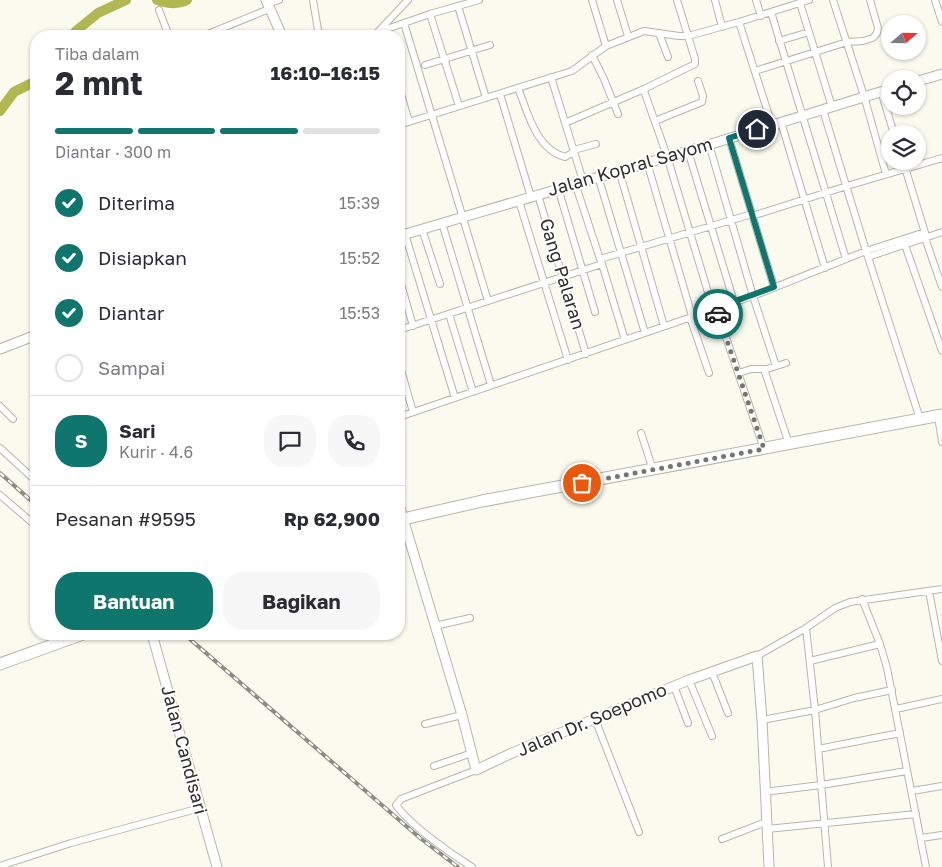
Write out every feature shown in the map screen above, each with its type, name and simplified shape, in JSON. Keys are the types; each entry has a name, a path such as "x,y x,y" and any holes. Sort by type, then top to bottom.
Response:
{"highway":[{"path":"405,518 473,503 940,416"},
{"path":"0,664 66,640"}],"street":[{"path":"215,30 279,0"},
{"path":"313,0 318,30"},
{"path":"382,30 408,0"},
{"path":"592,0 606,46"},
{"path":"617,0 628,36"},
{"path":"566,123 601,109 695,64 677,0"},
{"path":"715,0 722,27"},
{"path":"756,0 760,16"},
{"path":"405,123 572,71 606,46 628,36 648,31 688,36 760,16 786,3 800,3 809,0"},
{"path":"833,0 864,96 886,174"},
{"path":"755,71 847,42 873,38 878,28 870,0"},
{"path":"935,0 942,22"},
{"path":"388,30 430,14 474,1"},
{"path":"800,3 815,52 847,186 920,419"},
{"path":"268,4 279,30"},
{"path":"458,6 486,98"},
{"path":"158,10 166,30"},
{"path":"771,12 801,116 846,259"},
{"path":"430,14 459,106"},
{"path":"739,22 772,125"},
{"path":"404,23 461,218 488,301"},
{"path":"779,41 809,32"},
{"path":"659,33 668,57"},
{"path":"425,66 490,45"},
{"path":"592,55 618,114"},
{"path":"926,79 942,74"},
{"path":"551,77 574,151 579,182 625,340"},
{"path":"655,121 702,102 703,96 698,81"},
{"path":"518,88 531,121 545,146 556,154 565,157 574,151 596,144"},
{"path":"644,89 644,94 668,156 714,309 739,373 764,449"},
{"name":"Jalan Kopral Sayom","path":"405,234 881,91"},
{"name":"Gang Palaran","path":"500,94 563,278 586,354"},
{"path":"405,108 409,122"},
{"path":"781,122 825,268"},
{"path":"729,138 774,287"},
{"path":"709,144 753,296 776,366"},
{"path":"688,150 734,302"},
{"path":"926,161 942,158"},
{"path":"647,162 709,373"},
{"path":"619,170 664,326"},
{"path":"405,328 563,278 621,253 804,200 894,170"},
{"path":"905,170 942,287"},
{"path":"598,176 645,333"},
{"path":"558,188 595,312"},
{"path":"519,201 568,360"},
{"path":"442,223 491,385"},
{"path":"422,229 440,284"},
{"path":"867,254 942,232"},
{"path":"405,415 753,296 846,259 905,245 925,236"},
{"path":"405,244 431,320 454,398"},
{"path":"905,245 942,351"},
{"path":"405,297 414,326"},
{"path":"449,314 473,392"},
{"path":"0,349 30,337"},
{"path":"739,373 751,369 764,369 786,362"},
{"path":"764,369 789,444"},
{"path":"405,385 413,412"},
{"path":"0,406 13,419"},
{"path":"940,416 942,442"},
{"path":"641,433 653,470"},
{"path":"0,448 30,476"},
{"path":"0,495 30,521"},
{"path":"405,532 462,715 476,770 401,799 396,805 419,827 472,867"},
{"path":"769,867 762,720 756,656 806,628 835,608 850,602 942,589"},
{"path":"928,591 940,637 942,661"},
{"path":"862,599 880,644 887,668 926,867"},
{"path":"435,626 470,618"},
{"path":"806,628 828,867"},
{"name":"Jalan Candisari","path":"154,640 217,867"},
{"path":"810,661 880,644"},
{"name":"Jalan Dr. Soepomo","path":"476,770 674,686 756,656"},
{"path":"712,672 728,713"},
{"path":"689,680 712,736"},
{"path":"674,686 688,723"},
{"path":"762,720 815,710 854,698 892,690"},
{"path":"896,709 942,699"},
{"path":"425,724 462,715"},
{"path":"595,719 639,832"},
{"path":"818,749 900,733"},
{"path":"434,766 472,753"},
{"path":"764,792 908,772"},
{"path":"912,791 942,786"},
{"path":"0,866 71,843 200,808"},
{"path":"722,839 767,826 824,824 916,814"},
{"path":"921,838 942,835"}],"waterway":[{"path":"77,30 98,13 126,0"},
{"path":"157,0 172,3 180,3 187,0"},
{"path":"0,111 14,92 30,84"}],"railway":[{"path":"0,473 30,500"},
{"path":"191,640 420,838 458,867"}],"way so far":[{"path":"582,483 764,449 718,314"}],"route":[{"path":"718,314 716,308 774,287 729,138 757,129"}]}
